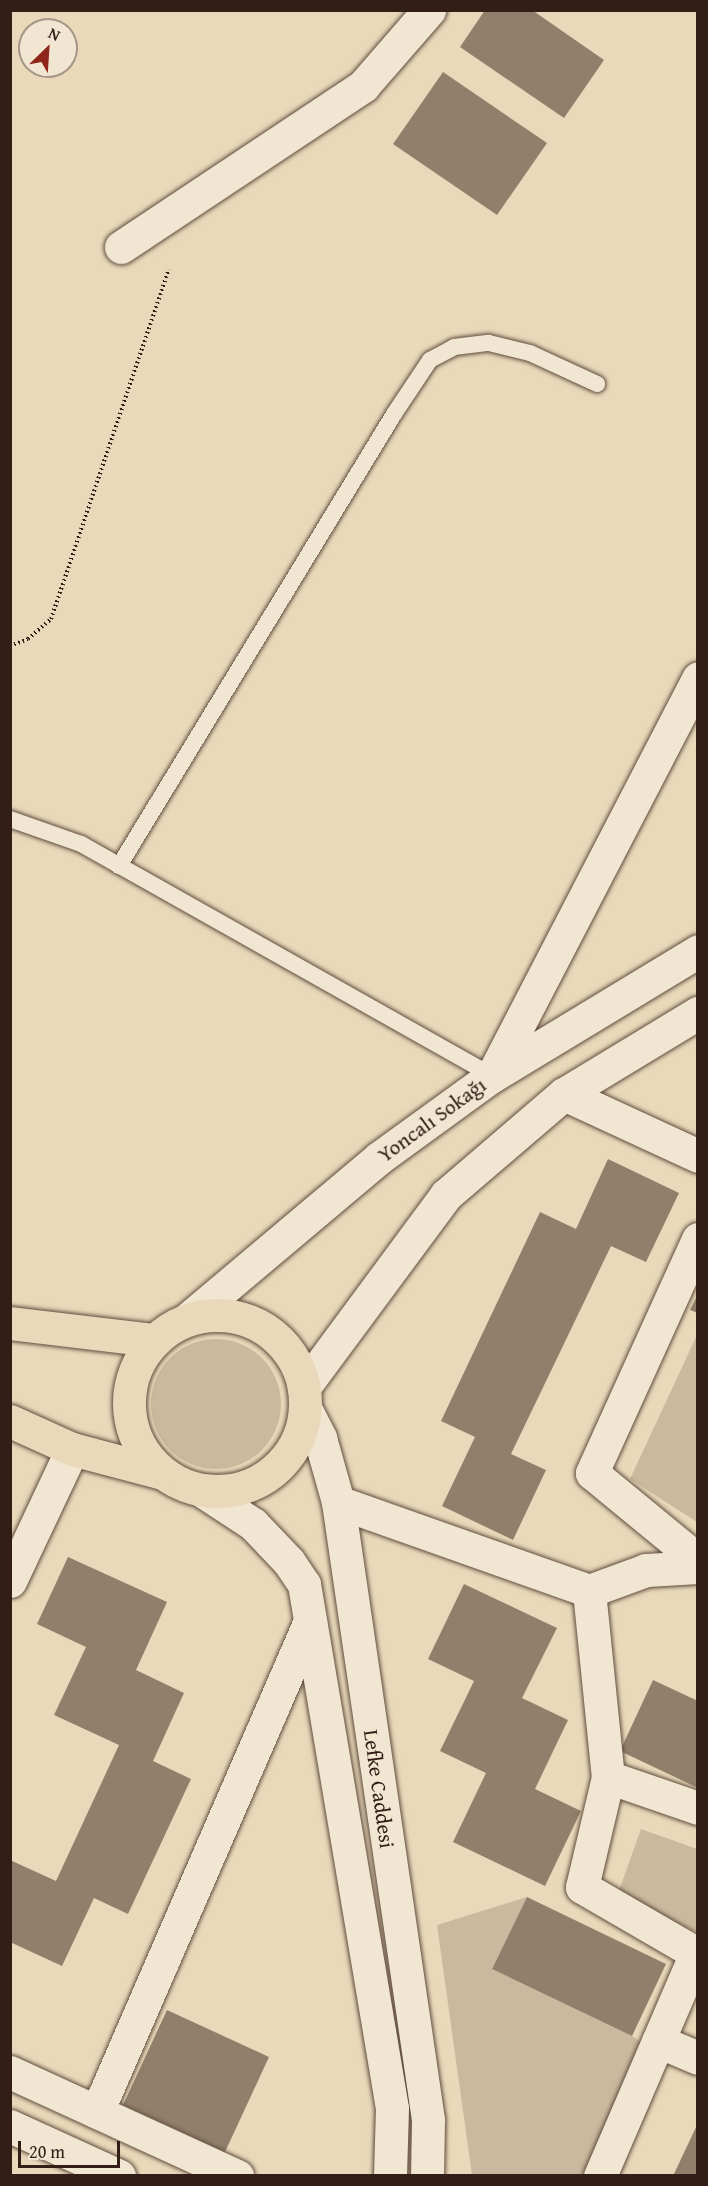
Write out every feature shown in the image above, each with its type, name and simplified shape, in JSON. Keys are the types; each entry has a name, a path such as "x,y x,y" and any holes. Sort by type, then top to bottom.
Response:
{"main road":[{"path":"10,1421 72,1449 162,1473 181,1484 201,1490 222,1491 243,1487 263,1478 280,1465 293,1448 301,1428 305,1397 297,1366 286,1348 271,1333 252,1322 232,1316 211,1314 189,1318 170,1327 153,1340 140,1357 132,1377 128,1397 129,1419 136,1439 147,1457 162,1473"},
{"path":"10,1323 153,1340"}],"street":[{"path":"120,247 363,86 429,10"},
{"path":"492,1076 698,678"},
{"name":"Yoncalı Sokağı","path":"189,1318 379,1158 492,1076 698,951"},
{"path":"305,1397 446,1195 564,1094 698,1013"},
{"path":"564,1094 698,1156"},
{"path":"698,1239 592,1473 698,1560"},
{"name":"Lefke Caddesi","path":"305,1397 324,1449 338,1502 428,2120 427,2175"},
{"path":"10,1581 72,1449"},
{"name":"Lefke Caddesi","path":"201,1490 253,1524 289,1562 304,1584 392,2108 390,2175"},
{"path":"338,1502 589,1591 646,1570 698,1567"},
{"path":"589,1591 608,1777 582,1887 696,1953 600,2175"},
{"path":"97,2112 310,1621"},
{"path":"608,1777 698,1808"},
{"path":"658,2041 698,2058"},
{"path":"10,2072 237,2175"},
{"path":"10,2126 119,2175"}],"lane":[{"path":"119,866 394,414 430,360 454,346 489,343 530,353 597,384"},
{"path":"10,819 81,844 492,1076"}],"path":[{"path":"10,646 28,639 51,619 169,269"}],"shaded area":[{"path":"697,1335 698,1522 630,1479"},
{"path":"216,1339 241,1344 262,1358 276,1379 281,1404 276,1429 262,1450 241,1464 216,1469 191,1464 170,1450 156,1429 151,1404 156,1379 170,1358 191,1344"},
{"path":"641,1829 697,1849 697,1932 617,1896"},
{"path":"527,1897 492,1969 632,2036 659,2054 597,2175 472,2175 437,1925"}],"building":[{"path":"485,10 532,10 604,60 564,118 460,47"},
{"path":"443,72 547,143 497,215 393,144"},
{"path":"608,1159 679,1193 646,1262 611,1246 511,1454 546,1470 513,1540 442,1506 475,1437 441,1421 540,1212 576,1229"},
{"path":"698,1294 698,1313 690,1310"},
{"path":"68,1557 167,1602 136,1670 184,1693 153,1761 191,1779 128,1914 94,1898 62,1966 10,1942 10,1860 56,1881 119,1745 54,1715 86,1647 37,1624"},
{"path":"464,1584 557,1628 522,1698 568,1720 535,1789 581,1811 545,1886 453,1842 486,1773 440,1751 474,1681 428,1659"},
{"path":"653,1680 698,1701 698,1788 620,1751"},
{"path":"527,1897 666,1964 632,2036 492,1969"},
{"path":"167,2010 269,2057 225,2152 123,2105"},
{"path":"698,2123 698,2176 673,2176"}]}
